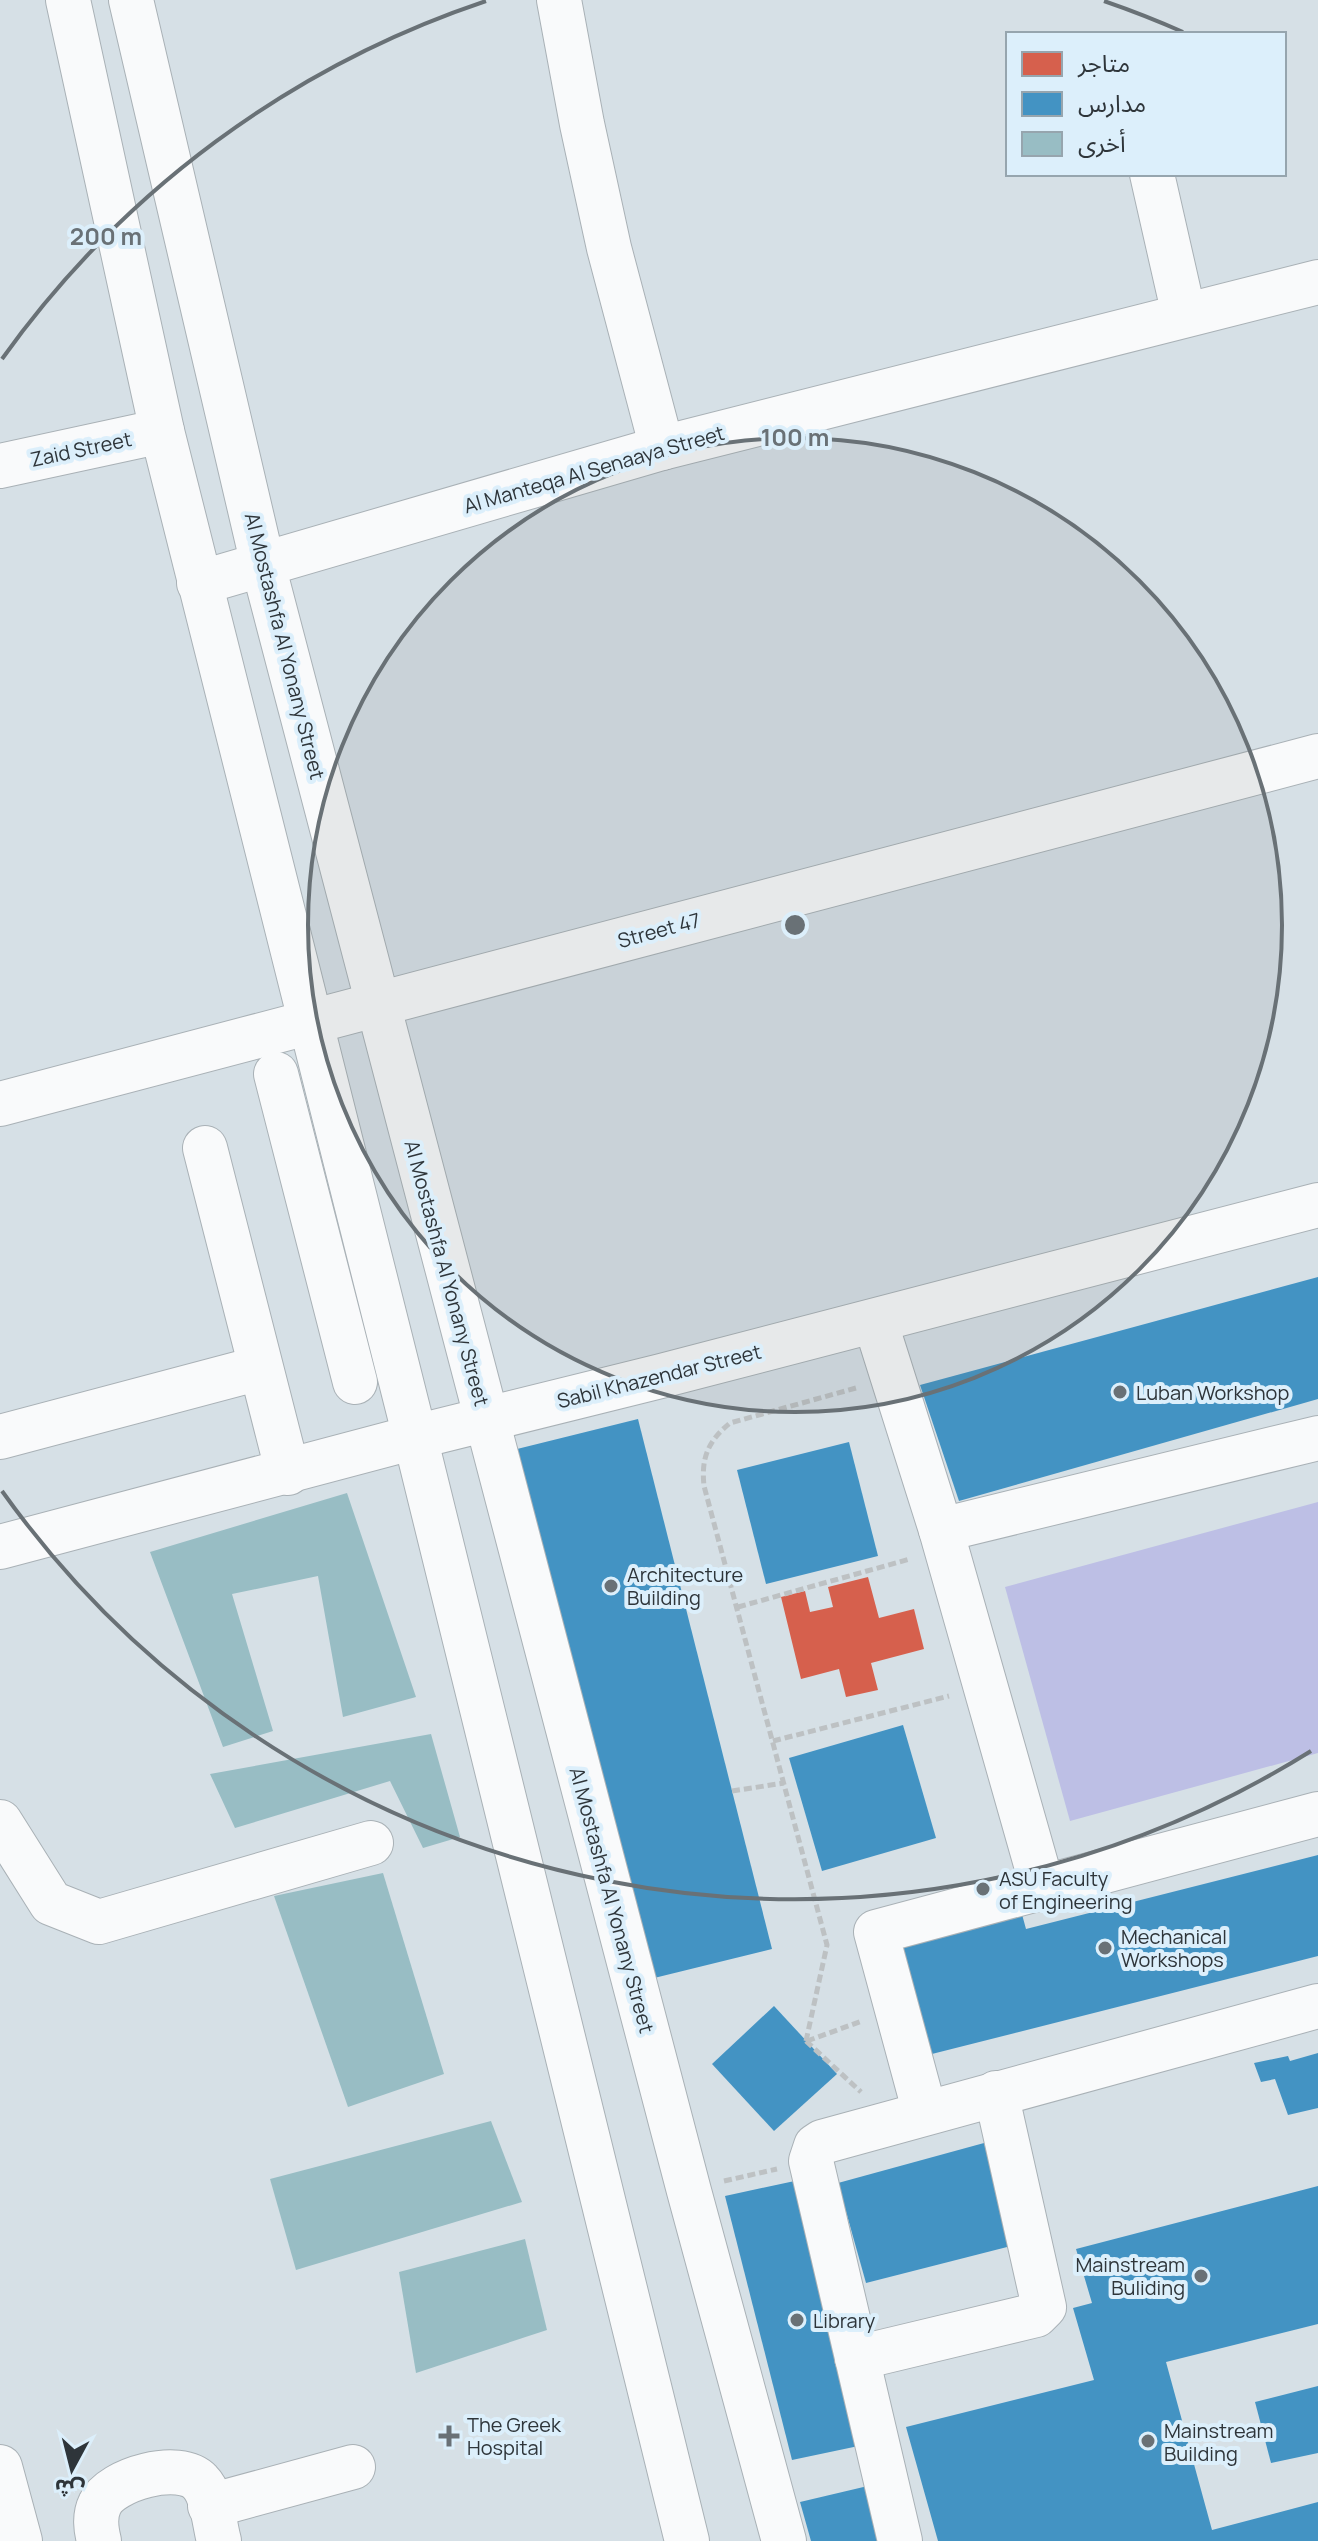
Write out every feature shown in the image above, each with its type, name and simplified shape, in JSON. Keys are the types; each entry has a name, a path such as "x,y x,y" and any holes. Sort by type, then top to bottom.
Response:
{"street":[{"path":"68,0 162,431 199,583 415,1437 687,2541"},
{"name":"Al Mostashfa Al Yonany Street","path":"131,0 263,565 689,2191 784,2541"},
{"path":"566,2 582,124 609,248 662,448"},
{"path":"1152,176 1184,315"},
{"name":"Al Manteqa Al Senaaya Street","path":"199,583 662,448 1318,282"},
{"name":"Zaid Street","path":"0,466 162,431"},
{"name":"Street 47","path":"0,1104 1318,756"},
{"path":"276,1074 355,1382"},
{"path":"205,1148 288,1473"},
{"name":"Sabil Khazendar Street","path":"0,1547 1318,1205"},
{"path":"315,1227 358,1215"},
{"path":"875,1321 943,1540 1043,1889"},
{"path":"0,1437 260,1368"},
{"path":"943,1540 1318,1438"},
{"path":"909,2117 897,2009 876,1932 1318,1814"},
{"path":"0,1822 51,1903 99,1922 371,1843"},
{"path":"900,2541 811,2161 812,2153 822,2142 1318,2006"},
{"path":"857,2358 1036,2315 1044,2307 996,2093"},
{"path":"0,2467 20,2541"},
{"path":"99,2541 96,2517 100,2503 119,2484 168,2472 183,2472 197,2478 207,2490 214,2523 353,2467"}],"path":[{"path":"806,2041 827,1945 704,1486 702,1468 706,1450 716,1435 730,1423 892,1378"},
{"path":"738,1607 943,1540"},
{"path":"773,1741 985,1687"},
{"path":"732,1791 784,1783"},
{"path":"806,2041 897,2009"},
{"path":"806,2041 909,2117"},
{"path":"721,2182 785,2167"}],"shaded area":[{"path":"1318,1502 1318,1753 1070,1821 1005,1587"}],"building: متاجر":[{"path":"868,1577 879,1618 914,1609 924,1649 871,1663 878,1690 846,1697 839,1669 801,1679 781,1597 805,1591 810,1612 833,1607 828,1587"}],"building: مدارس":[{"name":"Luban Workshop","path":"1318,1277 1318,1399 959,1501 920,1385"},
{"name":"Architecture Building","path":"638,1419 772,1949 642,1981 509,1451"},
{"path":"849,1442 878,1556 766,1584 737,1470"},
{"path":"903,1725 936,1838 822,1871 789,1758"},
{"name":"Mechanical Workshops","path":"1318,1855 1318,1956 920,2057 890,1940 1020,1907 1026,1929"},
{"path":"774,2006 837,2074 774,2131 712,2064"},
{"path":"1318,2053 1318,2108 1288,2115 1275,2079 1261,2082 1254,2063 1288,2056 1290,2061"},
{"path":"984,2143 1011,2246 866,2283 838,2183"},
{"name":"Library","path":"804,2179 868,2444 792,2460 725,2196"},
{"path":"1318,2186 1318,2324 1166,2362 1212,2530 1318,2502 1318,2541 938,2541 906,2427 1094,2380 1073,2308 1092,2303 1076,2249"},
{"path":"1318,2386 1318,2453 1271,2463 1255,2402"},
{"path":"872,2485 887,2541 811,2541 800,2502"}],"building: أخرى":[{"path":"347,1493 416,1697 343,1717 318,1576 232,1594 273,1731 223,1747 150,1552"},
{"path":"431,1734 460,1837 423,1848 390,1781 235,1828 210,1774"},
{"path":"383,1873 444,2074 348,2107 274,1896"},
{"path":"491,2121 522,2202 296,2270 270,2179"},
{"path":"525,2239 547,2330 416,2373 399,2272"}],"place":[{"name":"Luban Workshop","path":"1120,1392"},
{"name":"Architecture Building","path":"611,1586"},
{"name":"ASU Faculty of Engineering","path":"983,1889"},
{"name":"Mechanical Workshops","path":"1105,1948"},
{"name":"Mainstream Buliding","path":"1201,2276"},
{"name":"Library","path":"797,2320"},
{"name":"The Greek Hospital","path":"449,2436"},
{"name":"Mainstream Building","path":"1148,2441"}]}
